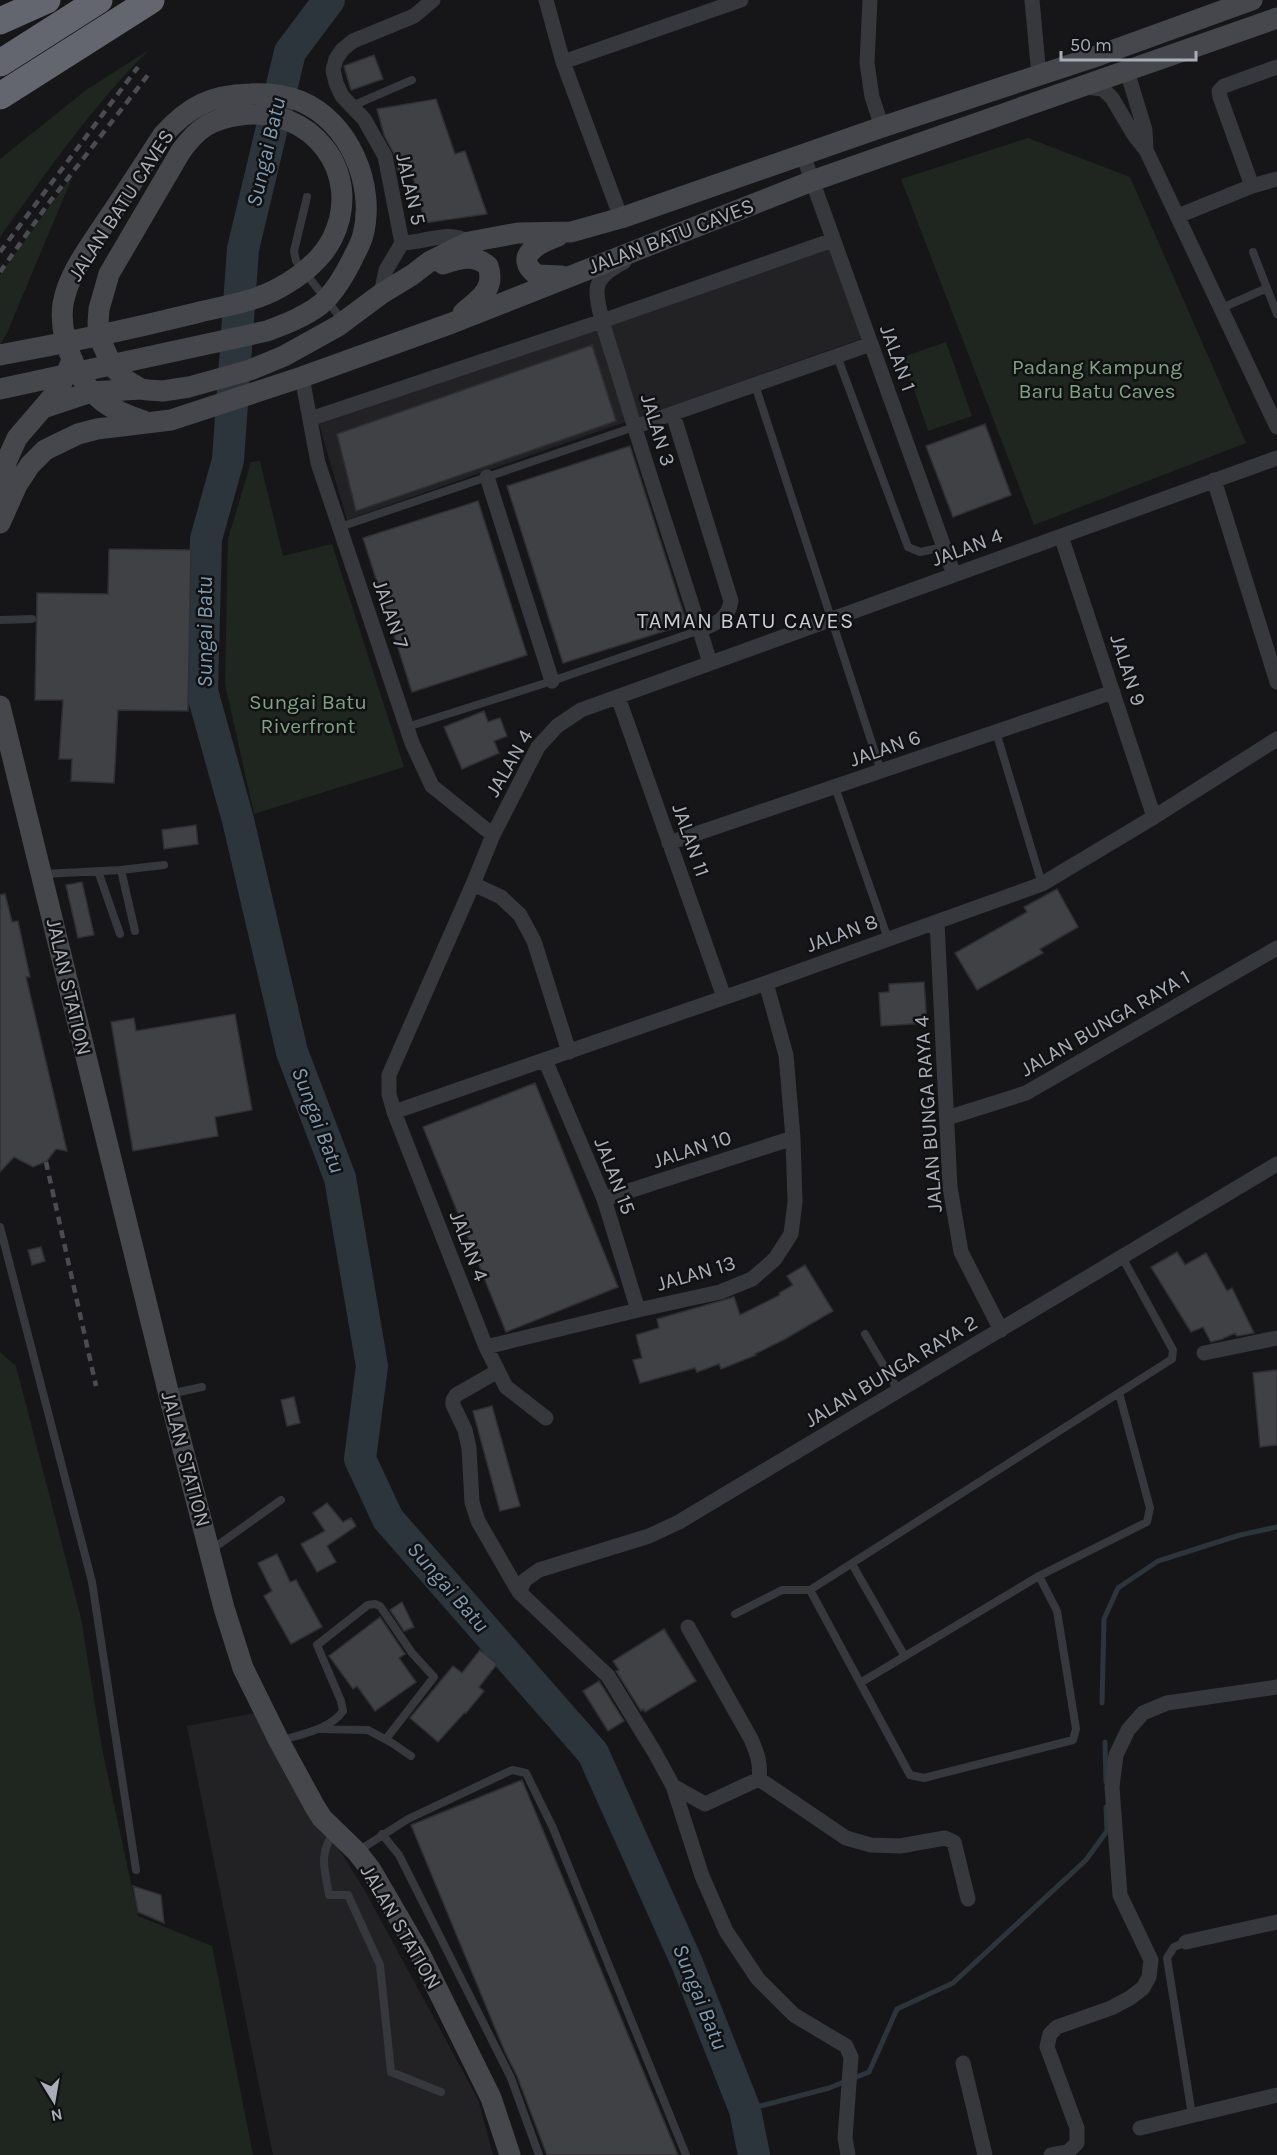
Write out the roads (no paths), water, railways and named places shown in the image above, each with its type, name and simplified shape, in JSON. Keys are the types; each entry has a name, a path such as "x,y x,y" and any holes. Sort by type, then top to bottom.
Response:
{"highway":[{"path":"0,21 47,0"},
{"path":"0,63 99,0"},
{"path":"0,118 6,92 151,0"}],"main road":[{"name":"JALAN BATU CAVES","path":"0,355 164,321 256,298 277,290 297,278 317,259 332,240 341,209 342,192 338,171 329,153 305,129 289,119 252,113 225,117 204,125 192,136 109,273 99,309 99,337 108,359 121,375 141,388 163,391 214,380 250,370 284,356 344,322 429,262 469,242 518,233 572,232 621,218 882,127 1100,55 1252,0"},
{"name":"JALAN BATU CAVES","path":"0,388 267,332 321,304 345,275 363,236 366,213 358,164 348,143 327,118 301,101 261,93 217,97 191,108 163,135 71,280 65,295 62,317 64,332 72,359 91,392 127,416 151,423 171,420 295,379 452,323 812,181 1277,18"},
{"path":"1100,55 1111,58 1127,71"},
{"path":"569,276 537,275 529,267 527,261 534,246 572,232"},
{"path":"412,275 461,259 477,258 488,266 491,282 488,289 452,323"},
{"path":"0,522 3,476 7,460 17,438 58,389 72,359"},
{"path":"42,408 91,392 141,388"},
{"path":"0,522 17,485 30,465 45,450 78,434 97,429 151,423"},
{"name":"JALAN STATION","path":"0,706 169,1395 243,1668 315,1807 371,1870 420,1954 491,2098 510,2155"}],"street":[{"name":"JALAN 5","path":"381,294 386,270 402,243 384,156 364,119 342,96 333,70 342,50 353,41 414,16 433,0"},
{"path":"546,0 563,62 621,218"},
{"path":"563,62 741,0"},
{"path":"870,0 867,63 872,97 882,127"},
{"path":"1032,0 1039,76"},
{"path":"1252,186 1220,97 1220,91 1224,86 1277,67"},
{"path":"1127,71 1145,130 1146,150"},
{"path":"1084,86 1103,89 1112,98 1134,135 1146,150 1277,427"},
{"name":"JALAN 1","path":"803,155 954,575"},
{"path":"1178,216 1252,186 1277,179"},
{"name":"JALAN 5","path":"402,243 417,243 447,236 459,236 469,242"},
{"name":"JALAN 3","path":"663,239 610,270 600,280 597,291 603,321 634,427 710,663"},
{"path":"310,419 603,321 833,240"},
{"path":"634,427 871,344"},
{"name":"JALAN 7","path":"295,379 310,419 318,464 407,727 432,786 492,835"},
{"path":"672,414 731,601 730,610 723,620 700,630"},
{"name":"JALAN 4","path":"546,1418 506,1387 486,1347 389,1094 389,1076 492,835 538,747 556,726 581,710 1277,458"},
{"path":"487,477 552,681"},
{"path":"1214,480 1277,682"},
{"name":"JALAN 9","path":"1061,536 1154,817"},
{"name":"JALAN 6","path":"669,843 1113,692"},
{"name":"JALAN 11","path":"618,697 724,997"},
{"name":"JALAN 8","path":"394,1112 1042,884 1277,739"},
{"path":"473,884 501,897 520,915 534,940 569,1052"},
{"name":"JALAN BUNGA RAYA 4","path":"937,922 950,1187 961,1252 1001,1330"},
{"name":"JALAN BUNGA RAYA 1","path":"947,1118 1026,1093 1277,948"},
{"name":"JALAN 13","path":"486,1347 720,1292 752,1279 775,1259 791,1234 795,1202 793,1138 786,1055 766,983"},
{"name":"JALAN 15","path":"545,1060 604,1200 638,1310"},
{"name":"JALAN 10","path":"604,1200 793,1138"},
{"name":"JALAN BUNGA RAYA 2","path":"519,1592 525,1580 539,1570 649,1536 679,1522 1277,1164"},
{"path":"1204,1353 1277,1338"},
{"path":"498,1371 456,1395 453,1400 453,1405 465,1430 469,1448 472,1502 478,1521 519,1592 608,1676 673,1786 702,1876 726,1931 758,1979 794,2015 846,2046 851,2057 845,2138 848,2155"},
{"path":"688,1628 752,1739 761,1767 759,1779"},
{"path":"1051,2155 1068,2152 1077,2143 1077,2128 1047,2047 1050,2034 1057,2027 1111,2008 1130,1998 1143,1988 1149,1977 1151,1960 1120,1895 1112,1787 1116,1755 1128,1730 1143,1713 1167,1703 1277,1687"},
{"path":"673,1786 705,1804 759,1779"},
{"path":"759,1779 846,1838 872,1845 900,1846 945,1838 954,1842 968,1899"},
{"path":"1186,1942 1277,1922"},
{"path":"963,2063 985,2155"},
{"path":"1140,2128 1277,2095"}],"lane":[{"path":"352,106 412,80"},
{"path":"307,196 294,250 296,261 344,322"},
{"path":"1253,252 1277,314"},
{"path":"1222,308 1267,288"},
{"path":"837,356 908,548 920,552 944,546"},
{"path":"755,384 881,771"},
{"path":"340,527 634,427"},
{"path":"0,620 32,619"},
{"path":"407,727 552,681 700,630"},
{"path":"996,732 1042,884"},
{"path":"835,787 888,939"},
{"path":"42,874 122,870 164,865"},
{"path":"122,870 135,931"},
{"path":"98,871 120,934"},
{"path":"0,1227 92,1582 136,1870"},
{"path":"735,1614 782,1590 810,1590 1172,1359 1173,1350 1122,1257"},
{"path":"865,1334 898,1390"},
{"path":"169,1395 202,1387"},
{"path":"860,1683 1039,1576 1147,1522 1150,1508 1119,1393"},
{"path":"210,1551 281,1500"},
{"path":"852,1564 904,1655"},
{"path":"810,1590 910,1775 924,1778 1073,1740 1076,1729 1058,1611 1039,1576"},
{"path":"279,1741 319,1729 343,1711 317,1644 368,1605 375,1604 380,1606 412,1653 434,1677 386,1739"},
{"path":"319,1729 368,1730 411,1756"},
{"path":"357,1852 408,1819 512,1770 526,1773 553,1827 686,2155"},
{"path":"335,1831 324,1847 329,1895 348,1895 380,1965 392,2072 441,2092"},
{"path":"382,1834 399,1855 511,2078 539,2155"},
{"path":"1186,1942 1174,1947 1167,1958 1192,2115"}],"waterway":[{"name":"Sungai Batu","path":"329,0 290,52 243,249 228,460 206,539 202,691 238,820 292,1052 340,1178 372,1366 360,1459 388,1519 593,1753 687,1963 745,2110 754,2155"},
{"path":"1102,1703 1104,1619 1118,1588 1158,1561 1240,1535 1277,1527"},
{"path":"1105,1742 1106,1782"},
{"path":"745,2110 829,2088 869,2072 897,2009 953,1983 1086,1860 1107,1831 1106,1807"}],"railway":[{"path":"0,252 138,67"},
{"path":"0,272 48,204 148,75"},
{"path":"46,1162 96,1386"}],"district":[{"name":"TAMAN BATU CAVES","path":"746,621"}],"park label":[{"name":"Padang Kampung Baru Batu Caves","path":"1097,379"},
{"name":"Sungai Batu Riverfront","path":"308,714"}]}
